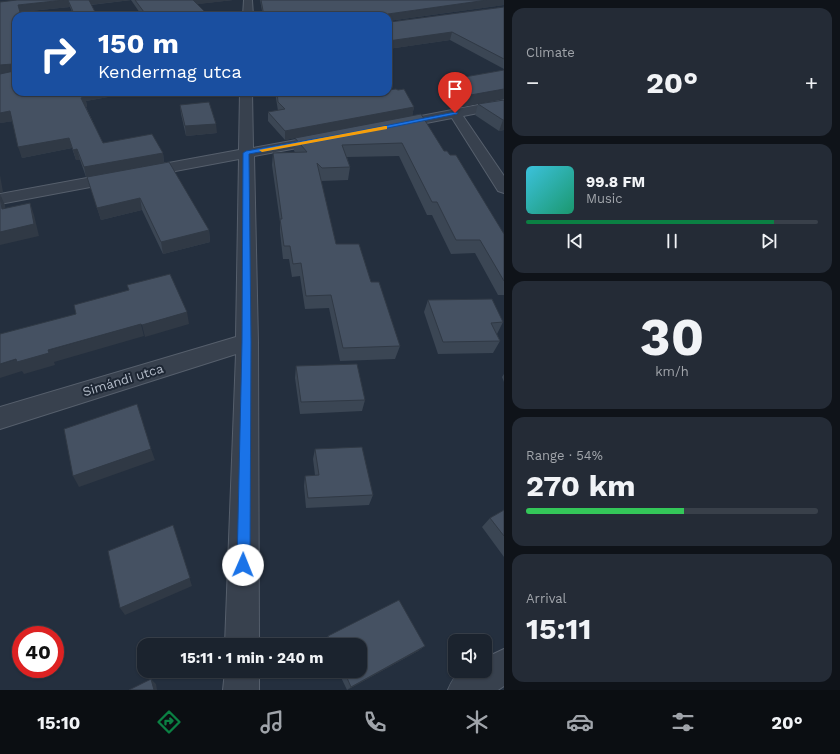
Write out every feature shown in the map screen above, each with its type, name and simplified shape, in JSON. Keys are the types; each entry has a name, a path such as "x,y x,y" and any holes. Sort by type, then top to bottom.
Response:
{"street":[{"path":"248,0 248,12"},
{"path":"242,638 247,342 246,96"},
{"path":"379,129 504,104"},
{"path":"455,113 504,188"},
{"path":"0,199 341,136"},
{"name":"Simándi utca","path":"0,418 247,342"},
{"path":"466,690 504,666"},
{"path":"241,690 242,678"}],"building":[{"path":"17,0 64,0 18,5 20,12 12,12 12,64 0,65 0,2"},
{"path":"68,0 89,0 95,12 73,12"},
{"path":"135,0 193,0 205,12 144,12"},
{"path":"261,0 487,0 392,13 392,12 263,12"},
{"path":"504,7 504,59 452,32 392,40 392,22"},
{"path":"504,70 504,89 465,96 442,81"},
{"path":"12,71 12,96 85,96 81,98 103,143 152,134 163,153 84,167 77,149 73,150 69,138 18,147 10,111 0,113 0,74"},
{"path":"404,89 414,107 285,131 268,112 285,109 278,102 277,96 392,96 392,90"},
{"path":"504,100 504,120 478,104"},
{"path":"209,102 216,124 185,126 180,105"},
{"path":"421,114 444,151 447,151 450,155 456,155 504,234 504,281 480,240 456,240 437,202 432,202 402,143 342,145 350,167 322,168 317,163 336,244 359,244 371,282 379,282 400,346 343,348 331,295 306,296 301,263 293,264 290,246 284,246 273,153 307,152 295,138"},
{"path":"169,162 209,230 161,242 140,198 97,208 87,177"},
{"path":"0,197 2,209 30,203 34,224 0,232"},
{"path":"170,274 187,312 48,350 49,353 17,362 16,359 0,364 0,334 76,314 74,305 129,290 127,285"},
{"path":"492,299 503,322 491,323 500,341 443,342 428,300"},
{"path":"357,364 365,400 301,402 296,366"},
{"path":"137,404 151,449 73,476 64,429"},
{"path":"362,447 373,495 308,498 305,476 319,475 315,449"},
{"path":"504,510 504,536 490,518"},
{"path":"173,525 190,578 120,608 108,551"},
{"path":"399,600 425,646 351,687 347,678 367,678 367,638 329,638 328,636"},
{"path":"151,679 154,690 129,690"}],"slow traffic":[{"path":"262,150 385,127"}],"route":[{"path":"243,565 247,342 246,153 348,135 455,113"}]}
